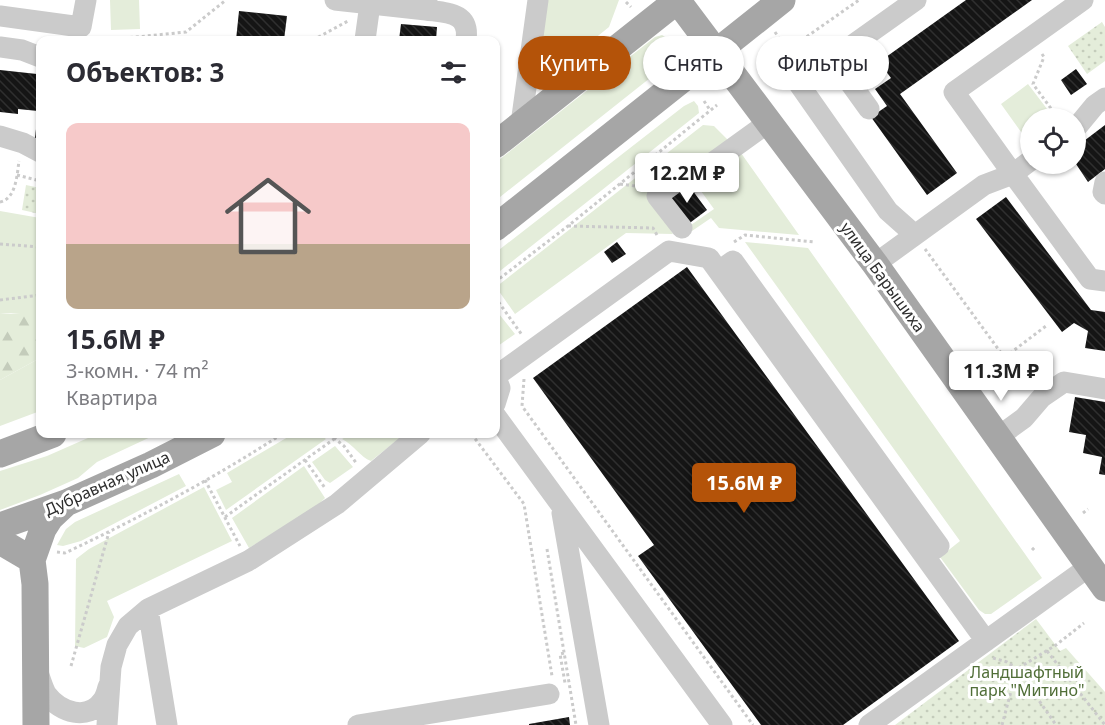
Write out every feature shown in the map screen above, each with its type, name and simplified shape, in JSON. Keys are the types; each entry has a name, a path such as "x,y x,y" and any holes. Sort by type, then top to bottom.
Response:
{"main road":[{"path":"500,141 678,0"},
{"name":"улица Барышиха","path":"678,0 706,36"},
{"path":"736,36 782,0"},
{"name":"улица Барышиха","path":"744,88 875,264 1097,577"},
{"path":"500,224 668,90"},
{"path":"0,454 42,438"},
{"name":"Дубравная улица","path":"0,526 66,503 203,438"},
{"path":"36,725 32,560 43,529 50,518 66,503"},
{"path":"0,541 32,560"}],"street":[{"path":"0,16 81,27 86,0"},
{"path":"521,124 538,0"},
{"path":"869,109 833,59 916,0"},
{"path":"1083,0 954,92 1090,279 1105,281"},
{"path":"364,36 353,2 426,5 460,17 465,24 466,36"},
{"path":"0,47 22,50 36,55"},
{"path":"803,90 888,211 915,235"},
{"path":"1086,116 1105,98"},
{"path":"682,228 657,196 687,174 701,171 769,122"},
{"path":"0,136 32,147"},
{"path":"875,264 984,185 1013,174 1020,169"},
{"path":"1105,182 1103,192 1105,194"},
{"path":"500,373 669,251 714,264 925,556 988,649"},
{"path":"998,437 1024,418 1042,397 1064,382 1105,389"},
{"path":"500,422 722,725"},
{"path":"107,725 109,687 117,645 128,626 148,609 248,561 337,504 415,438"},
{"path":"561,506 599,725"},
{"path":"869,725 1097,577"},
{"path":"148,609 167,725"},
{"path":"36,669 46,693 58,707 71,712 82,713 94,708 102,701 109,687"},
{"path":"358,725 556,689"}],"path":[{"path":"146,36 186,32 225,0"},
{"path":"772,29 787,51 859,0"},
{"path":"320,36 348,21 353,2"},
{"path":"626,2 631,7"},
{"path":"1030,37 1044,57 1033,84 1051,108"},
{"path":"704,101 710,110"},
{"path":"500,278 717,105"},
{"path":"0,202 4,202 10,196 16,175 32,147"},
{"path":"16,175 36,180"},
{"path":"568,226 652,228 669,251"},
{"path":"714,264 745,235 814,242"},
{"path":"915,235 1031,393"},
{"path":"0,244 36,247"},
{"path":"0,300 36,296"},
{"path":"500,304 533,349"},
{"path":"1005,357 1046,326"},
{"path":"525,378 522,406 753,725"},
{"path":"64,553 109,532 205,480 276,438"},
{"path":"225,517 334,438 344,446 366,478"},
{"path":"474,438 524,504 556,689"},
{"path":"305,460 337,504"},
{"path":"205,480 248,561"},
{"path":"1083,513 1088,509"},
{"path":"72,666 109,532"},
{"path":"545,542 576,725"},
{"path":"1002,725 1017,669 1084,623"},
{"path":"988,649 1017,669 1056,725"},
{"path":"1047,650 1105,725"},
{"path":"556,689 560,654 564,653"}],"green space":[{"path":"110,0 139,0 140,29 111,30"},
{"path":"547,0 619,0 609,27 598,36 541,36"},
{"path":"1102,22 1105,27 1105,61 1087,74 1068,46"},
{"path":"643,46 643,84 500,197 500,159 588,90 631,90 631,56"},
{"path":"1028,84 1046,108 1020,108 1020,130 1001,104"},
{"path":"694,101 699,113 500,271 500,249 684,106"},
{"path":"703,125 714,126 729,141 698,162 693,160 648,192 673,234 626,233 515,314 500,293 500,284"},
{"path":"741,153 799,235 719,228 711,218 692,231 688,227 714,209 698,187"},
{"path":"26,185 36,187 36,213 22,210"},
{"path":"0,211 36,217 36,314 0,313"},
{"path":"745,242 808,248 1042,578 991,614 985,614 979,610 940,557 960,541"},
{"path":"0,313 36,313 36,360 0,380"},
{"path":"500,315 515,334 500,344"},
{"path":"36,360 36,412 0,426 0,380"},
{"path":"88,438 148,438 97,462 78,478 0,510 0,471 47,456"},
{"path":"286,438 326,439 226,510 216,490 232,482 227,473"},
{"path":"344,438 400,438 371,461 342,439"},
{"path":"335,446 353,467 330,483 325,480 312,462"},
{"path":"304,466 325,498 317,506 249,548 232,518"},
{"path":"179,474 186,486 81,541 63,546 57,545 66,529 75,522"},
{"path":"204,487 232,541 107,601 114,617 107,637 84,648 75,646 76,559 89,549"},
{"name":"Ландшафтный парк \"Митино\"","path":"1036,619 1060,651 1066,648 1105,692 1105,725 895,725"}],"building":[{"path":"966,0 1032,0 900,94 957,173 927,195 871,117 887,106 876,90 889,90 891,78 889,55"},
{"path":"239,11 287,16 284,36 236,36"},
{"path":"401,24 437,27 436,36 400,36"},
{"path":"1076,69 1087,84 1071,95 1061,80"},
{"path":"0,70 36,74 36,111 18,109 18,114 0,112"},
{"path":"1105,125 1105,169 1088,182 1083,174 1086,174 1086,139"},
{"path":"687,183 707,210 687,225 667,198"},
{"path":"1006,197 1091,310 1105,312 1105,351 1085,348 1088,331 1074,323 1062,332 976,219"},
{"path":"617,242 626,254 612,263 604,252"},
{"path":"687,267 959,641 843,725 761,725 638,556 654,545 533,378"},
{"path":"1075,397 1105,402 1105,475 1099,474 1102,457 1083,453 1086,435 1069,432"},
{"path":"569,717 570,725 529,725 529,724"}]}
